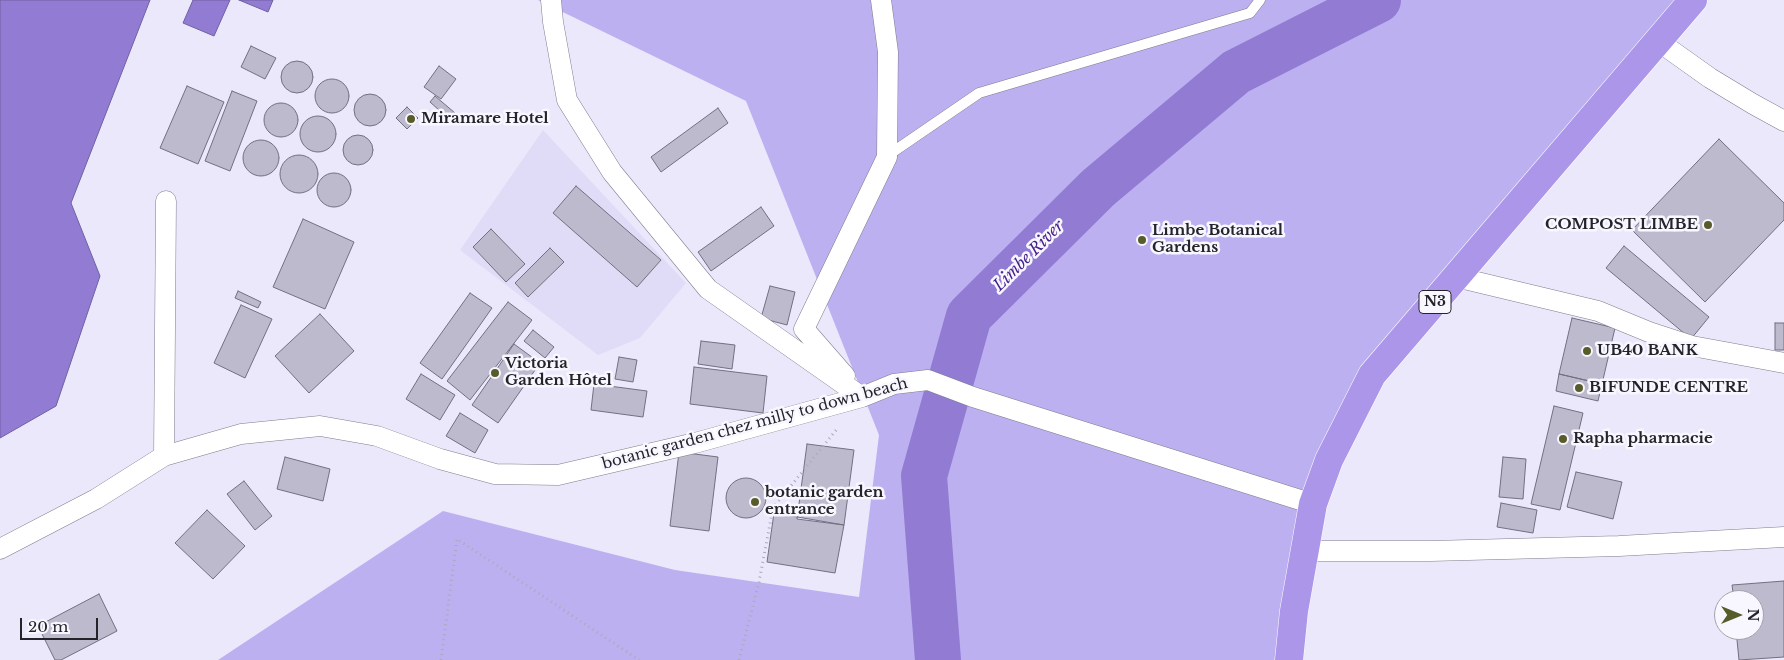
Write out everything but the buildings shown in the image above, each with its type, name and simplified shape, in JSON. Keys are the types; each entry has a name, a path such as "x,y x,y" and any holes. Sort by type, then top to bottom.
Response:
{"highway":[{"name":"N3","path":"1289,660 1304,550 1313,504 1329,460 1372,375 1693,0"}],"street":[{"path":"551,0 566,100 612,172 708,289 862,397"},
{"path":"862,397 804,328 887,156 888,52 881,0"},
{"path":"1658,40 1710,78 1784,121"},
{"path":"164,456 166,201"},
{"path":"1456,277 1598,311 1649,332 1692,346 1784,363"},
{"name":"botanic garden chez milly to down beach","path":"0,549 96,499 164,456 241,434 320,426 377,436 440,459 495,474 558,475 695,443 862,397 894,384 928,380 973,397 1313,504"},
{"path":"1304,550 1431,550 1619,546 1784,537"}],"lane":[{"path":"887,156 980,93 1250,13 1260,0"}],"path":[{"path":"739,660 759,582 774,508 862,397"},
{"path":"441,660 457,539 639,660"}],"shaded area":[{"path":"0,0 150,0 71,203 100,276 56,406 0,438"},
{"path":"193,0 230,0 214,36 183,23"},
{"path":"239,0 273,0 268,12"},
{"name":"Limbe Botanical Gardens","path":"538,0 1684,0 1366,379 1306,495 1285,660 218,660 443,511 675,570 859,597 879,435 746,101"},
{"path":"543,130 686,283 640,338 598,355 460,250"}],"waterway":[{"name":"Limbe River","path":"938,660 924,476 969,316 1098,188 1236,72 1378,0"}],"place":[{"name":"Miramare Hotel","path":"411,119"},
{"name":"COMPOST LIMBE","path":"1708,225"},
{"name":"Limbe Botanical Gardens","path":"1142,240"},
{"name":"UB40 BANK","path":"1587,351"},
{"name":"Victoria Garden Hôtel","path":"495,373"},
{"name":"BIFUNDE CENTRE","path":"1579,388"},
{"name":"Rapha pharmacie","path":"1563,439"},
{"name":"botanic garden entrance","path":"755,502"}]}
